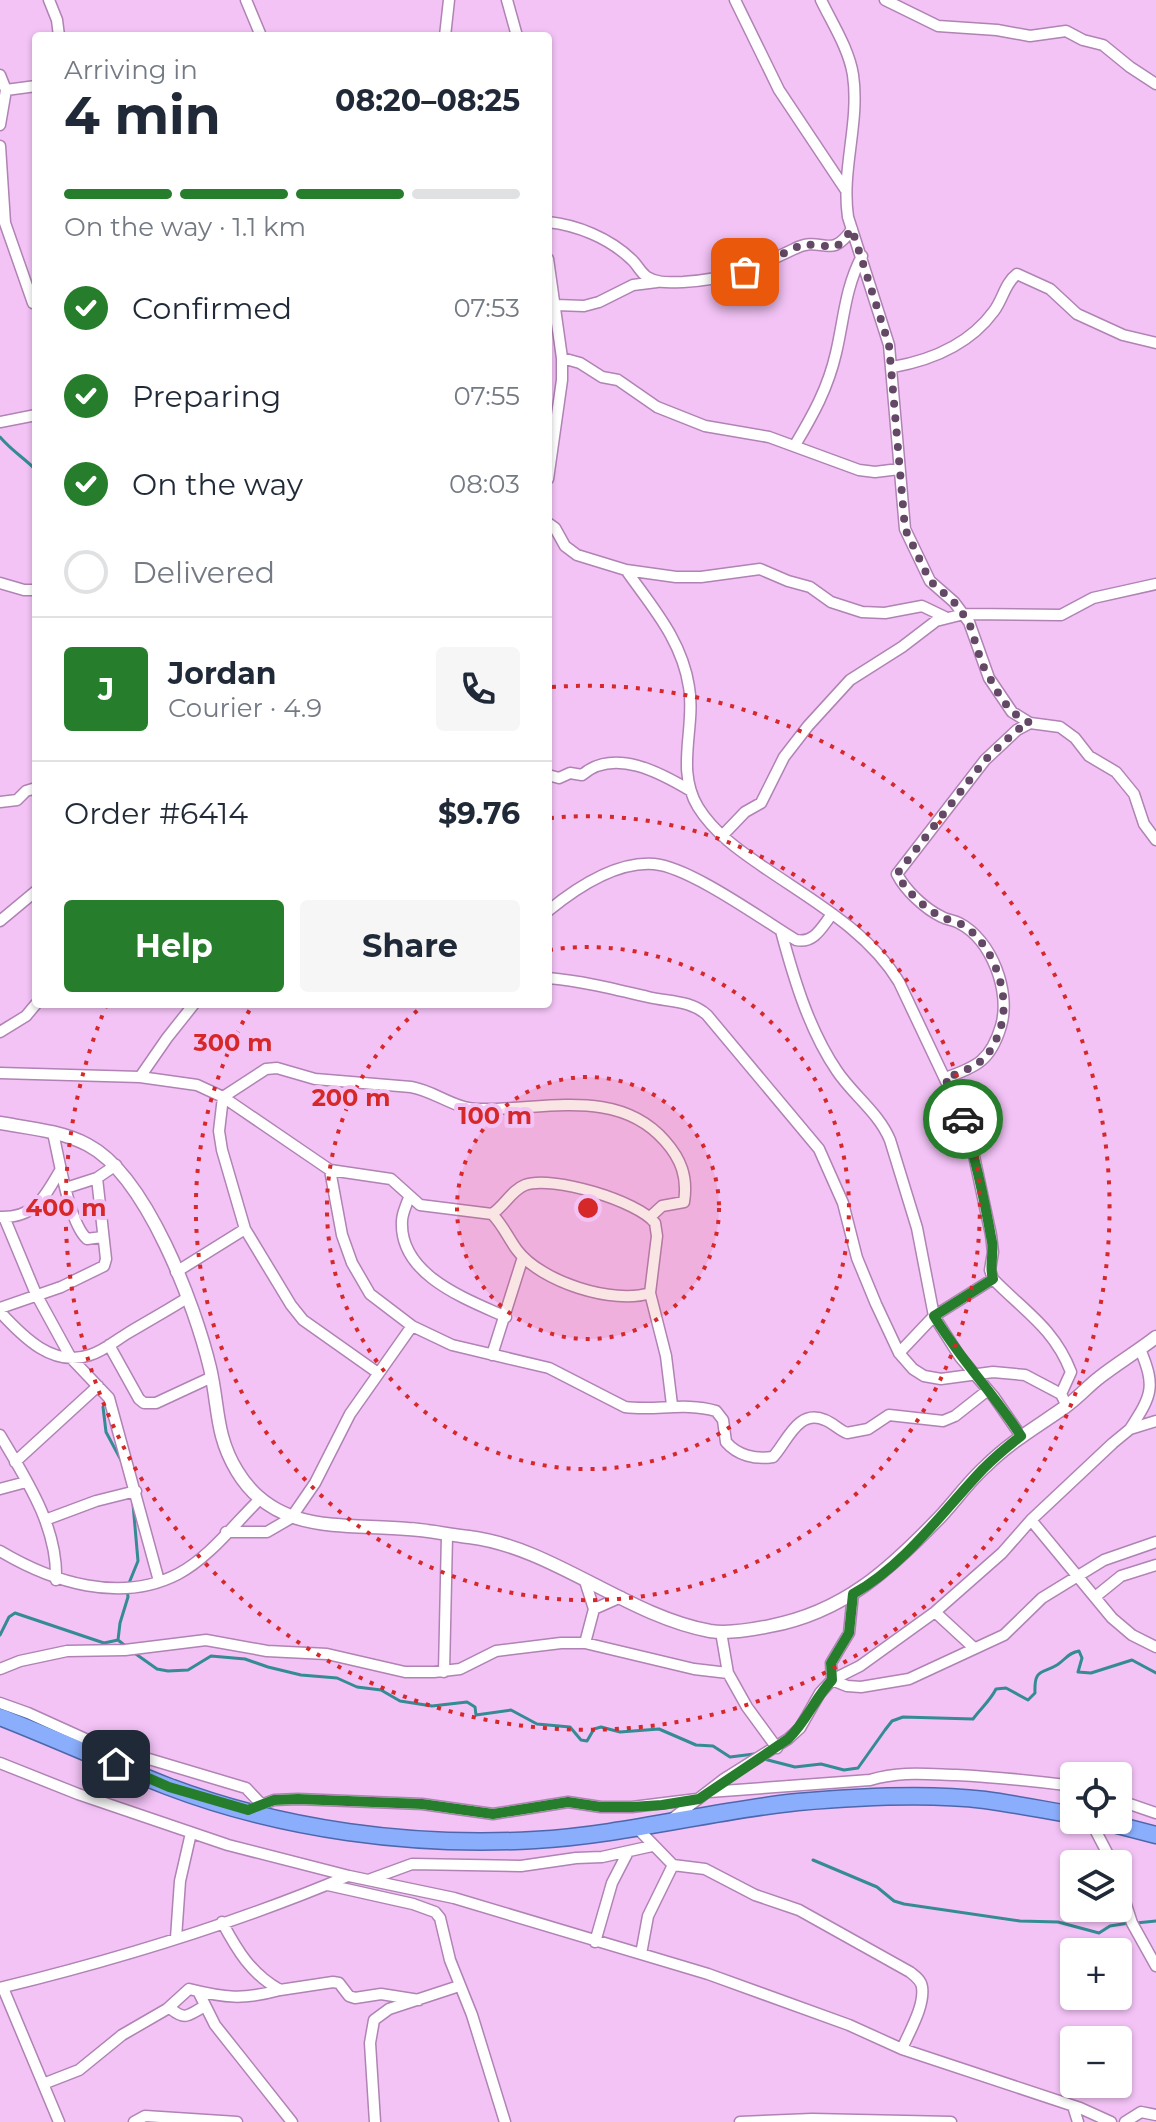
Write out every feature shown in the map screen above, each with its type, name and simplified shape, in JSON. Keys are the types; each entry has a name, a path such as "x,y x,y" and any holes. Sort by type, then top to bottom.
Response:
{"highway":[{"path":"0,1717 169,1787 255,1807 312,1826 453,1841 535,1840 638,1829 794,1803 894,1798 982,1800 1060,1813"},
{"path":"1132,1829 1156,1835"}],"street":[{"path":"49,0 58,32"},
{"path":"246,0 259,32"},
{"path":"445,32 449,0"},
{"path":"507,0 516,32"},
{"path":"735,0 779,90 845,189"},
{"path":"821,0 848,56 853,79 854,118 845,189 852,229 889,345 903,516 911,543 930,581 964,614 982,664 1012,712 1030,723 1060,727 1075,738 1089,756 1124,779 1134,794 1144,824 1156,840"},
{"path":"885,0 938,26 1030,36 1066,31 1083,40 1103,45 1156,84"},
{"path":"0,75 6,90 0,121"},
{"path":"6,90 32,87"},
{"path":"0,146 8,252 32,297"},
{"path":"552,222 573,225 601,239 631,258 648,277 660,282"},
{"path":"556,305 591,304 633,285 727,277 803,244 835,247 852,229"},
{"path":"795,445 823,398 837,350 845,295 862,256"},
{"path":"893,367 941,353 971,335 996,308 1017,274 1050,289 1077,314 1123,335 1156,343"},
{"path":"552,282 562,358 552,451"},
{"path":"552,344 561,341"},
{"path":"562,358 580,363 602,377 618,380 638,395 705,426 769,437 859,470 899,469"},
{"path":"0,422 32,416"},
{"path":"552,526 565,546 577,555 626,570 701,577 760,569 810,587 831,602 862,612 885,613 922,606 945,617"},
{"path":"626,570 664,620 683,663 691,706 686,754 696,804 722,836 832,914 867,942 888,964 945,1078 971,1142 993,1252 990,1270 993,1279 1041,1322 1060,1348 1071,1372 1064,1400"},
{"path":"0,583 32,590"},
{"path":"722,836 745,812 761,803 784,757 850,680 926,628 945,617 964,614 1061,615 1093,598 1156,584"},
{"path":"945,1078 969,1070 990,1053 1002,1023 1005,1004 1003,987 998,970 976,938 961,923 933,913 897,874 985,760 1017,730 1030,723"},
{"path":"552,776 559,778 570,773 582,775 600,764 632,764 658,771 691,791"},
{"path":"0,802 17,800 32,789"},
{"path":"552,908 578,888 605,875 627,867 657,864 709,887 796,940 808,941 832,914"},
{"path":"0,921 32,894"},
{"path":"781,931 800,994 828,1058 848,1087 885,1128 890,1140 917,1228 934,1316 1021,1436"},
{"path":"552,979 689,1003 707,1015 819,1149 843,1203 857,1258 899,1353 913,1369 924,1376 941,1379 973,1373 1025,1375 1064,1400"},
{"path":"0,1032 26,1016 33,1008"},
{"path":"140,1077 191,1008"},
{"path":"378,1373 303,1320 245,1229 219,1131 223,1097 255,1074 277,1068 315,1079 425,1089 465,1108 581,1105 618,1109 649,1125 682,1163 684,1202 662,1206 650,1217"},
{"path":"0,1073 140,1077 197,1085 223,1097 330,1170 391,1179 420,1205 492,1214 523,1257 565,1283 627,1298 650,1293"},
{"path":"0,1123 53,1133 87,1144 116,1165 134,1189 176,1272 201,1332 212,1377 217,1423 230,1456 237,1471 261,1498 291,1518 321,1525 411,1529 515,1547 621,1597 708,1630 751,1630 790,1622 835,1605 853,1594 884,1572 985,1466 1064,1400 1156,1337"},
{"path":"53,1133 66,1188 83,1236 87,1239 102,1237"},
{"path":"66,1188 97,1178 116,1165"},
{"path":"61,1169 34,1208 24,1215 2,1217 36,1294 71,1358 109,1398 159,1581"},
{"path":"330,1170 337,1213 352,1263 370,1294 412,1326 452,1345 549,1368 625,1407 661,1408 672,1405 716,1411 723,1420 723,1437 729,1446 742,1454 766,1458 778,1452 793,1427 810,1418 821,1418 847,1433 868,1429 889,1415 943,1421 955,1416 988,1390"},
{"path":"97,1178 106,1259 101,1269 0,1310 31,1342 56,1356 71,1358 90,1355 187,1298"},
{"path":"492,1214 527,1184 554,1184 608,1197 650,1217 655,1223 657,1236 650,1293 666,1356 672,1405"},
{"path":"409,1197 402,1220 406,1244 416,1261 434,1279 456,1294 506,1317"},
{"path":"176,1272 245,1229"},
{"path":"492,1355 523,1257"},
{"path":"899,1353 934,1316 993,1279"},
{"path":"226,1532 267,1532 291,1518 304,1503 337,1437 412,1326"},
{"path":"109,1345 144,1403 156,1403 212,1377"},
{"path":"668,1822 755,1759 777,1748 800,1728 816,1699 832,1680 860,1666 935,1612 1002,1553 1031,1520 1130,1429 1147,1399 1154,1378 1140,1349"},
{"path":"15,1462 98,1386"},
{"path":"1130,1429 1156,1421"},
{"path":"0,1435 45,1520 57,1555 56,1580"},
{"path":"0,1489 26,1482"},
{"path":"45,1520 96,1501 136,1491"},
{"path":"0,1551 56,1580 108,1588 159,1581 191,1564 261,1498"},
{"path":"1031,1520 1112,1618 1132,1635 1156,1647"},
{"path":"444,1672 447,1535"},
{"path":"832,1680 861,1687 909,1679 1004,1635 1042,1598 1117,1554 1156,1542"},
{"path":"1095,1597 1121,1576 1156,1565"},
{"path":"585,1581 594,1609 585,1643"},
{"path":"832,1680 831,1663 849,1633 853,1594"},
{"path":"594,1609 621,1597"},
{"path":"935,1612 974,1648"},
{"path":"721,1632 728,1673 747,1707 777,1748"},
{"path":"0,1669 20,1661 67,1651 125,1650 206,1640 267,1651 327,1654 405,1672 460,1669 496,1651 585,1643 694,1669 728,1673"},
{"path":"0,1703 92,1742 246,1788 255,1807 274,1800 298,1799 422,1804 493,1814 568,1802 601,1807 632,1807 662,1805 703,1796 870,1780 892,1773 914,1772 1060,1784"},
{"path":"0,1763 191,1833 349,1876 454,1898 708,1974 849,2025 902,2049 1073,2106 1111,2122"},
{"path":"1132,1805 1156,1813"},
{"path":"638,1829 673,1865 705,1869 755,1895 799,1910 919,1979 922,1988 920,2004 902,2049"},
{"path":"176,1938 180,1881 191,1833"},
{"path":"370,1880 412,1864 521,1866 652,1846"},
{"path":"595,1942 612,1883 628,1852"},
{"path":"641,1954 648,1916 673,1865"},
{"path":"59,2122 1,1988 176,1938 349,1876"},
{"path":"328,1885 413,1904 435,1912 440,1918 459,1986 472,2015 505,2122"},
{"path":"222,1922 255,1972 280,1990"},
{"path":"1132,1922 1156,1966"},
{"path":"43,2084 79,2070 122,2035 167,2009 189,1989 209,1996 243,1997 333,1982 339,1983 349,1996 355,1998 381,1994 419,2000"},
{"path":"375,2122 370,2043 374,2020 389,2009 459,1986"},
{"path":"199,1993 215,2025 292,2122"},
{"path":"167,2009 183,2016 205,2006"},
{"path":"1073,2106 1078,2122"},
{"path":"1125,2122 1141,2112 1156,2115"},
{"path":"134,2122 145,2116 237,2122"},
{"path":"740,2122 812,2119 951,2122"}],"waterway":[{"path":"0,437 32,466"},
{"path":"103,1407 106,1432 122,1462"},
{"path":"118,1640 128,1597 127,1588 138,1561 133,1504"},
{"path":"0,1635 9,1617 15,1613 104,1643 118,1640 128,1648"},
{"path":"764,1759 795,1767 821,1764 844,1770 858,1768 892,1721 903,1717 973,1719 996,1689 1006,1688 1028,1700 1035,1693 1036,1679 1040,1673 1079,1651 1082,1658 1078,1672 1091,1673 1132,1660 1156,1673"},
{"path":"133,1652 157,1669 168,1671 188,1670 211,1656 245,1659 301,1675 337,1678 357,1687 381,1690 400,1701 432,1706 467,1702 475,1707 476,1715 511,1710 537,1724 570,1727 581,1740 587,1741 594,1729 601,1727 620,1732 659,1729 696,1745 713,1746 730,1757 754,1756"},
{"path":"813,1860 877,1887 894,1901 904,1904 1020,1921 1058,1922 1099,1933 1110,1926 1129,1923"},
{"path":"1136,1923 1156,1921"}],"way so far":[{"path":"745,272 803,244 835,247 852,229 889,345 893,367 905,529 930,581 960,608 969,622 982,664 1001,698 1012,712 1030,723 1017,730 985,760 897,874 933,913 961,923 976,938 998,970 1003,987 1005,1004 1002,1023 990,1053 969,1070 945,1078 963,1119"}],"route":[{"path":"116,1764 169,1787 248,1810 274,1800 298,1799 422,1804 493,1814 568,1802 601,1807 632,1807 699,1799 724,1779 777,1748 800,1728 811,1706 832,1680 831,1663 849,1633 853,1594 884,1572 985,1466 1021,1436 994,1397 960,1357 934,1316 993,1279 990,1270 993,1252 991,1235 963,1119"}]}
